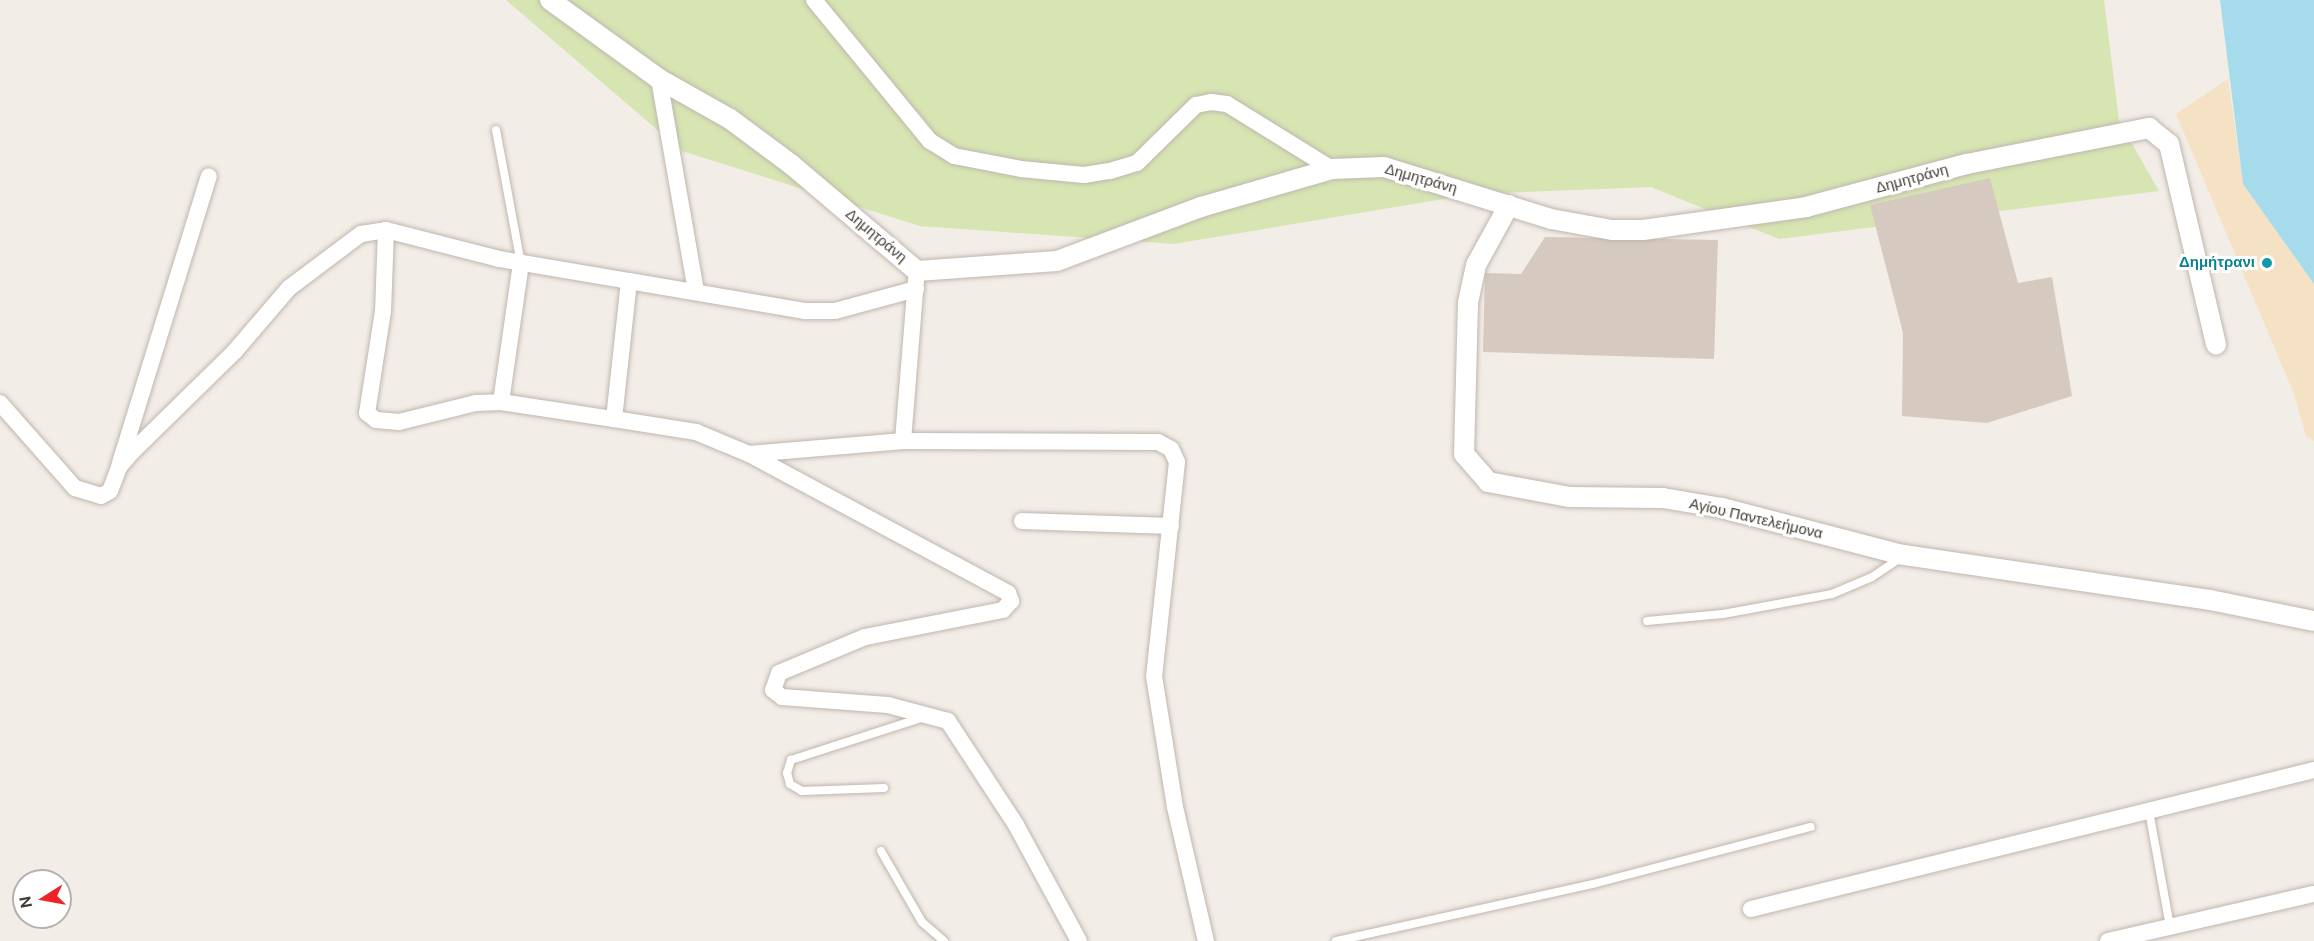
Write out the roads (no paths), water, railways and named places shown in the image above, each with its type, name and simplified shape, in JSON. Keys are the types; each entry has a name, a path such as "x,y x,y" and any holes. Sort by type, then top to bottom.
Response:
{"street":[{"name":"Δημητράνη","path":"550,0 659,79 730,119 792,165 916,280 1068,258 1201,207 1332,168 1384,167 1551,219 1612,230 1643,230 1806,207 1967,164 2149,128 2169,144 2216,345"},
{"path":"813,0 930,141 954,156 1021,170 1084,175 1110,171 1137,163 1196,105 1211,102 1227,104 1332,168"},
{"path":"659,79 696,291"},
{"path":"0,403 75,488 88,495 110,490 209,176"},
{"name":"Αγίου Παντελεήμονα","path":"1509,205 1476,265 1468,302 1464,454 1474,471 1488,482 1527,492 1663,498 1722,508 1905,555 2210,600 2314,621"},
{"path":"119,467 235,351 289,288 361,234 386,230 520,263 805,311 835,311 916,280 903,441"},
{"path":"386,230 383,311 367,413 376,420 399,422 476,403 501,402 696,432 749,454 1008,593 1011,601 1003,610 866,637 779,674 773,681 773,690 782,697 888,705 933,714 958,732 1079,941"},
{"path":"501,402 520,263"},
{"path":"614,419 629,281"},
{"path":"749,454 903,441 1158,442 1171,449 1177,462 1154,676 1174,807 1206,941"},
{"path":"1022,521 1171,526"},
{"path":"1751,909 2314,770"},
{"path":"2108,941 2314,894"}],"lane":[{"path":"496,129 520,263"},
{"path":"1647,621 1723,614 1832,594 1872,577 1905,555"},
{"path":"884,788 802,791 790,784 787,773 791,760 933,714"},
{"path":"2149,811 2170,927"},
{"path":"1336,941 1593,884 1811,827"},
{"path":"881,851 922,922 944,941"}],"water":[{"path":"2220,0 2314,0 2314,284 2243,184"}],"place":[{"name":"Δημήτρανι","path":"2267,263"}]}
